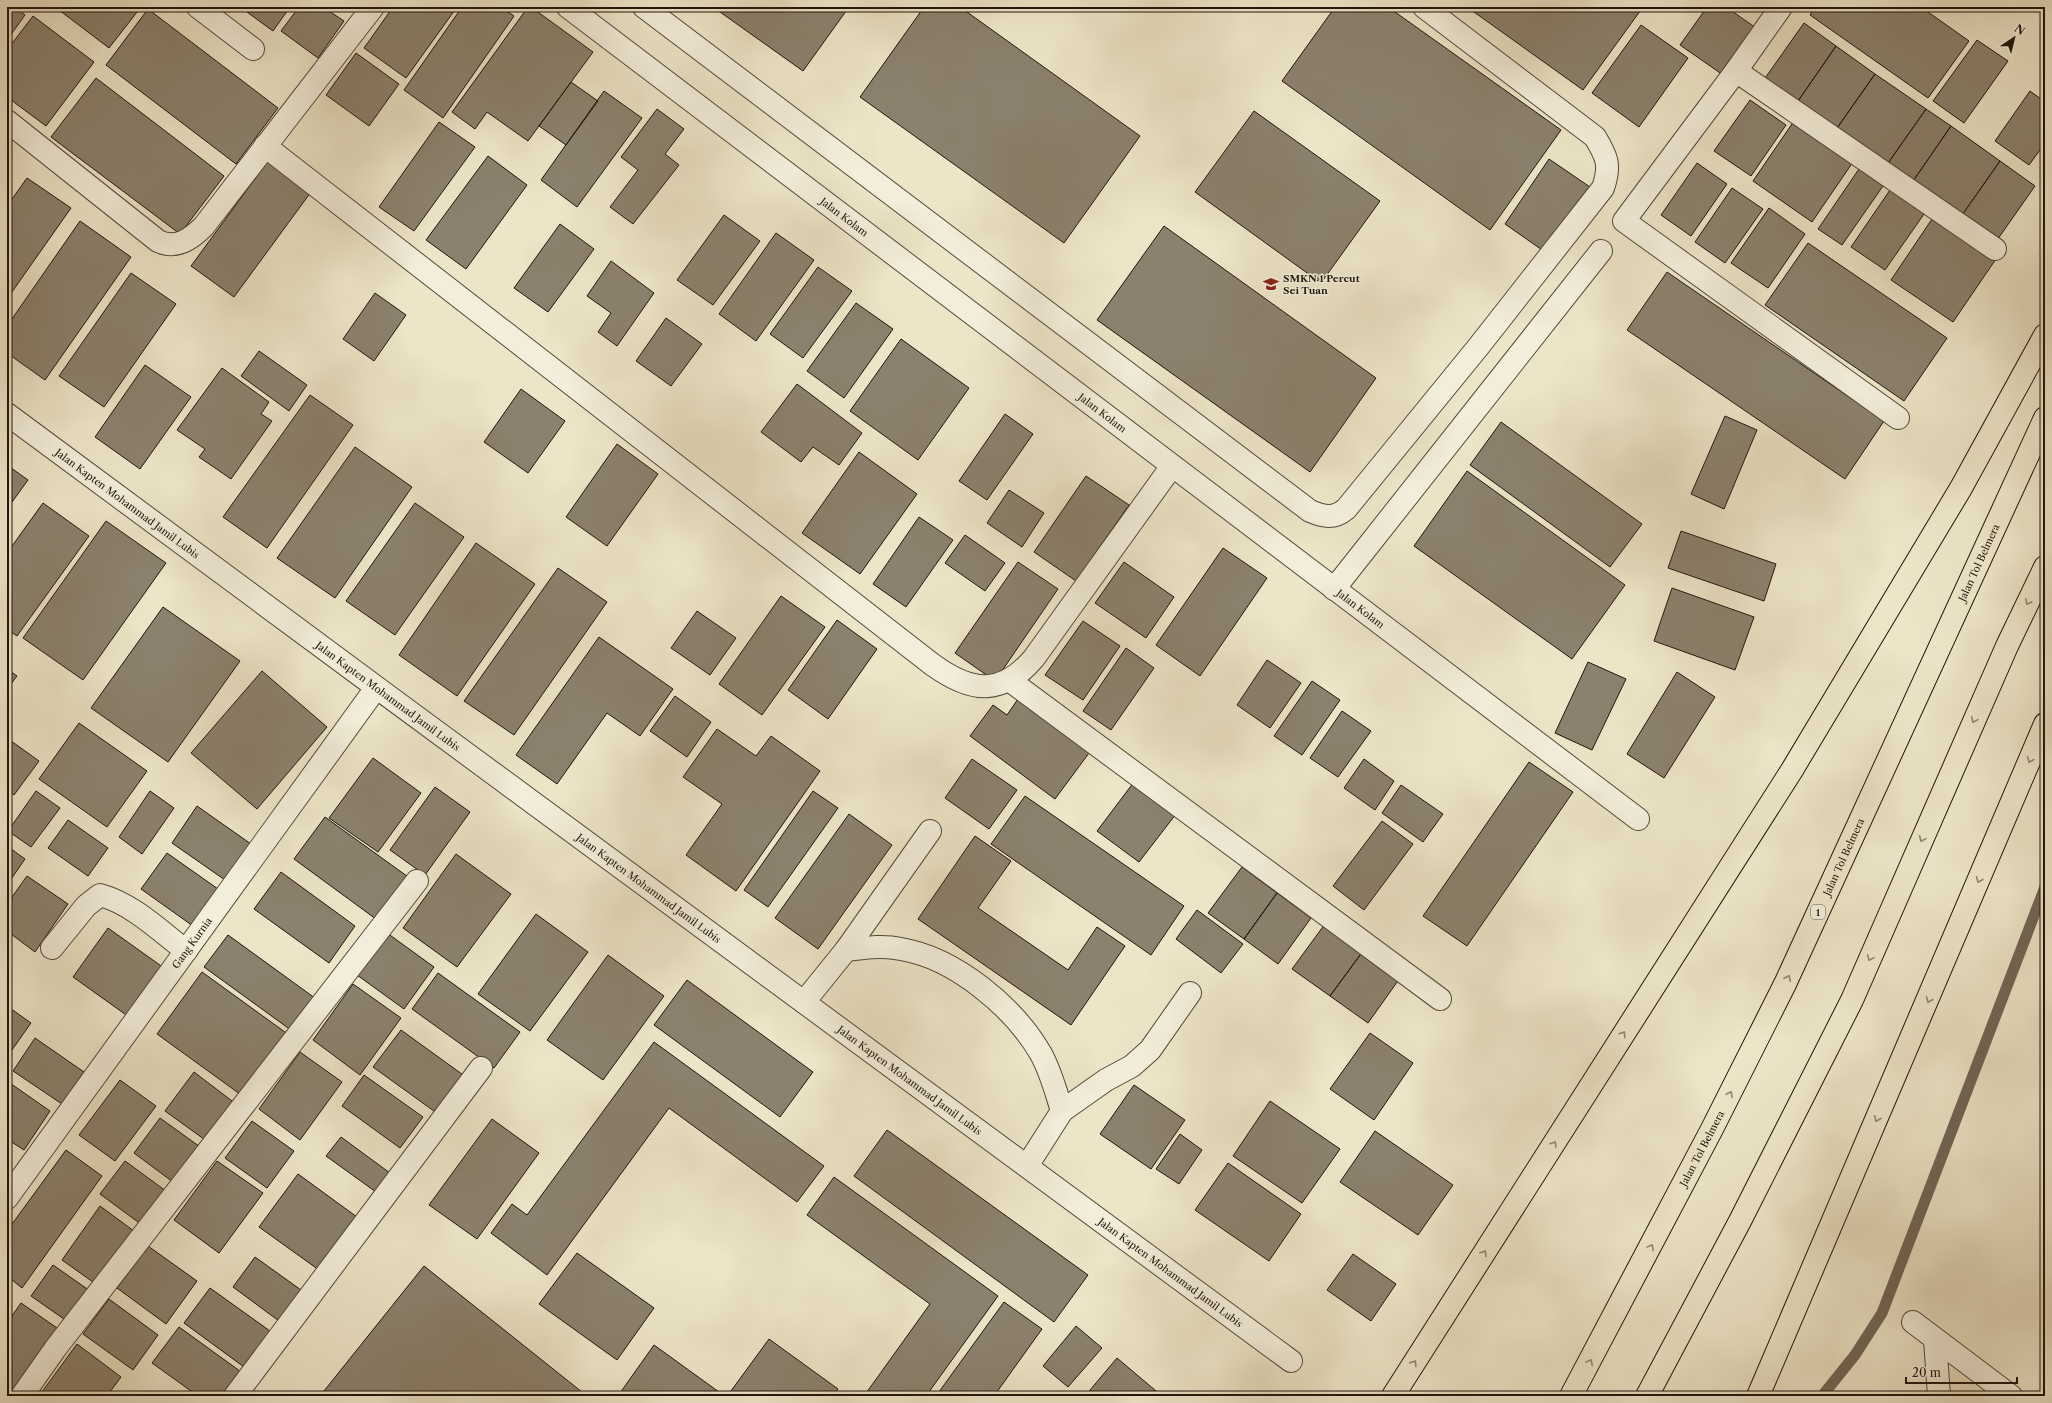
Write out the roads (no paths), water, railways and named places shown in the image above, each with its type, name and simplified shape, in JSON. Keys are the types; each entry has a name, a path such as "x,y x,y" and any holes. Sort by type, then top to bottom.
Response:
{"highway":[{"path":"1393,1396 1792,770 1961,488 2045,335"},
{"name":"Jalan Tol Belmera","path":"1571,1396 1712,1129 1786,984 2045,418"},
{"path":"1647,1396 1740,1221 1852,1000 2007,646 2045,567"},
{"path":"1758,1396 2045,724"}],"street":[{"path":"198,7 253,49"},
{"path":"7,121 158,242 169,244 179,243 196,234 373,7"},
{"path":"644,7 1310,511 1330,517 1339,515 1346,509 1474,352 1602,188 1608,174 1608,163 1595,137 1424,7"},
{"path":"1781,7 1736,71 1624,221 1898,418"},
{"name":"Jalan Kolam","path":"570,8 1638,819"},
{"path":"1736,71 1995,249"},
{"path":"265,146 933,666 965,684 980,687 996,685 1009,680 1022,672 1034,658 1172,466"},
{"path":"1334,589 1601,251"},
{"name":"Jalan Kapten Mohammad Jamil Lubis","path":"7,414 376,688 1291,1361"},
{"path":"1009,680 1440,999"},
{"name":"Gang Kurnia","path":"7,1198 376,688"},
{"path":"804,1002 846,950 930,831"},
{"path":"22,1396 55,1349 417,881"},
{"path":"52,948 86,906 100,895 114,899 129,907 186,950"},
{"path":"846,950 877,946 901,949 936,960 970,979 1012,1014 1041,1054 1050,1073 1062,1111"},
{"path":"1027,1166 1062,1111 1106,1080 1132,1066 1150,1050 1190,993"},
{"path":"235,1396 481,1068"},
{"path":"1913,1322 2011,1396"},
{"path":"1935,1339 1939,1396"}],"waterway":[{"path":"1822,1396 1855,1355 1882,1313 2045,887"}],"place":[{"name":"SMKN 1 Percut Sei Tuan","path":"1271,284"}]}
